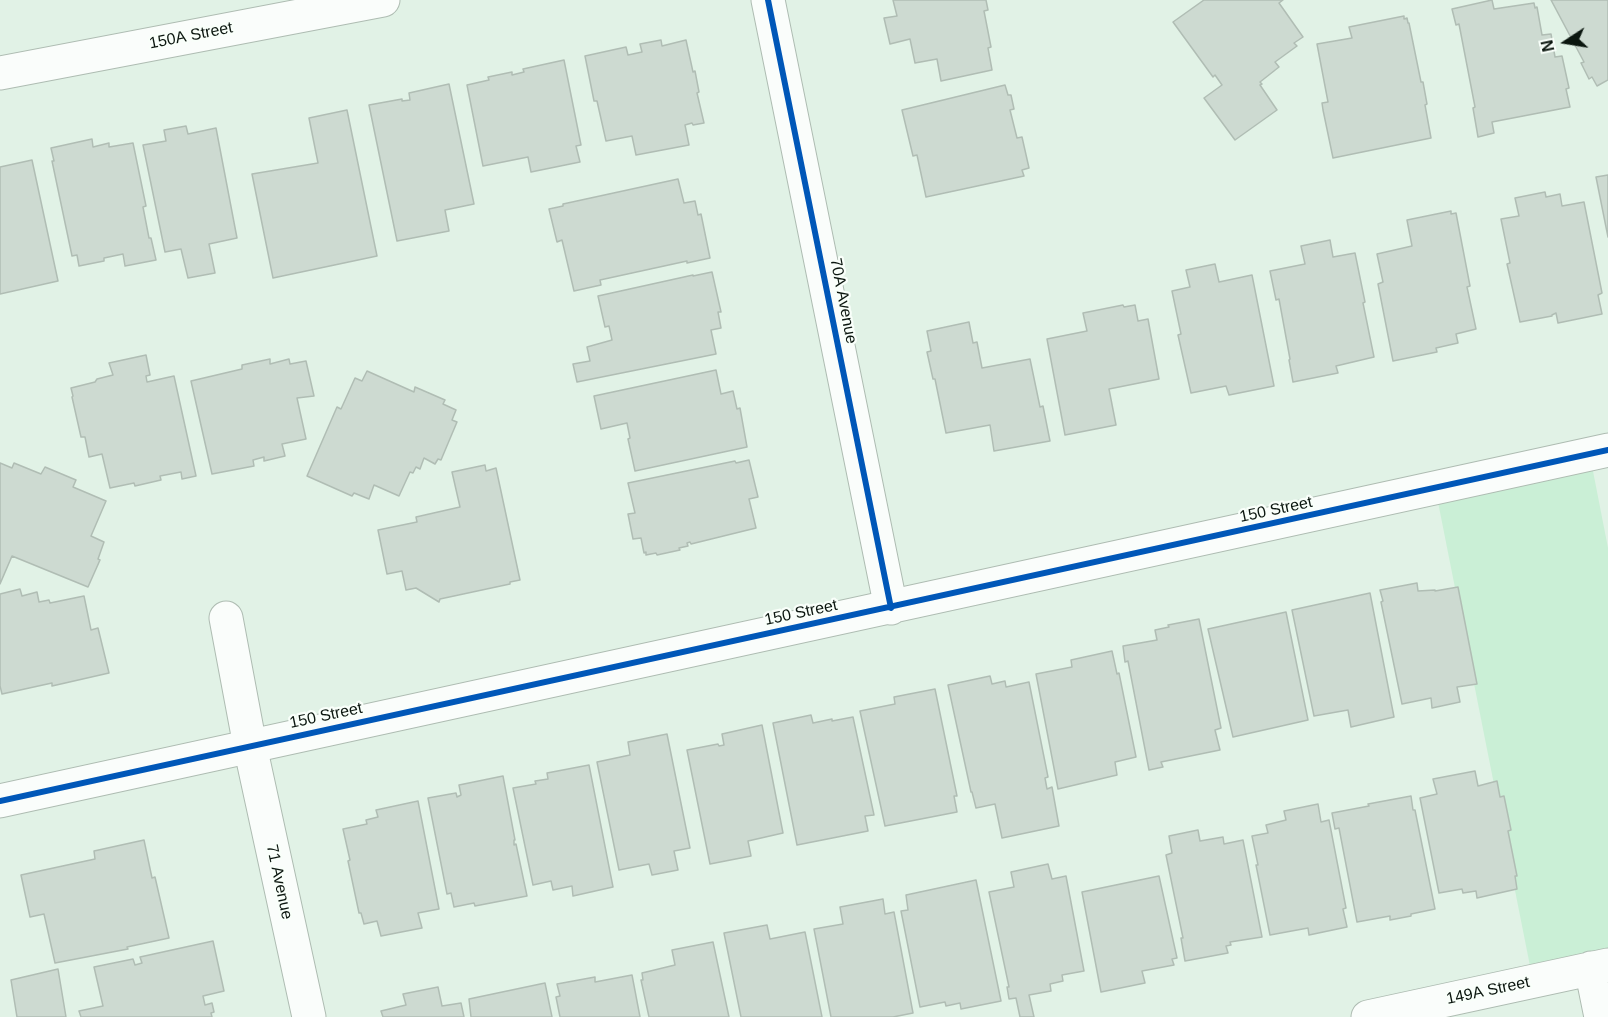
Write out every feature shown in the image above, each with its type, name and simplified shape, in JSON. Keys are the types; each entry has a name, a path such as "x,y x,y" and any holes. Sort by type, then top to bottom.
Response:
{"street":[{"name":"150A Street","path":"0,73 383,0"},
{"name":"70A Avenue","path":"768,0 891,608"},
{"name":"150 Street","path":"0,801 1608,450"},
{"path":"226,618 250,746"},
{"name":"71 Avenue","path":"250,746 309,1017"},
{"path":"1600,966 1601,1017"},
{"name":"149A Street","path":"1368,1017 1600,966"}],"green space":[{"path":"1592,466 1608,548 1608,956 1531,971 1437,497"}],"building":[{"path":"893,0 986,0 988,10 984,11 991,47 988,48 992,70 941,81 937,59 915,63 910,39 890,44 884,18 897,16"},
{"path":"1204,0 1283,0 1279,3 1303,37 1294,43 1297,46 1275,62 1279,67 1260,82 1277,110 1235,140 1204,98 1222,85 1215,75 1213,77 1173,22"},
{"path":"1492,0 1494,9 1534,3 1535,8 1537,7 1542,35 1551,34 1555,57 1562,56 1569,88 1566,89 1570,107 1492,122 1494,133 1478,137 1473,108 1475,107 1459,24 1456,25 1452,9"},
{"path":"1551,0 1608,0 1608,80 1597,86 1592,77 1589,79 1581,63 1584,62"},
{"path":"1404,16 1409,23 1421,82 1423,82 1431,138 1333,158 1322,103 1328,102 1317,44 1352,38 1349,27"},
{"path":"661,40 662,46 686,40 693,72 695,71 704,123 685,125 689,145 636,155 632,136 606,141 597,101 594,101 585,56 626,47 628,55 642,52 640,44"},
{"path":"564,60 581,145 576,146 580,162 531,172 528,157 483,166 467,85 489,80 488,77 512,72 512,75 524,72 523,69"},
{"path":"449,84 474,204 445,210 449,231 397,241 369,105 402,99 402,101 410,100 409,93"},
{"path":"1005,85 1008,95 1011,95 1014,109 1010,110 1017,138 1022,137 1029,168 1022,170 1024,176 926,197 917,155 913,156 902,110"},
{"path":"347,110 377,256 273,278 252,174 318,163 309,118"},
{"path":"186,126 188,134 216,128 237,238 209,244 215,273 188,278 181,249 165,252 143,145 166,141 164,130"},
{"path":"92,139 93,147 109,143 109,147 133,143 146,206 143,207 149,238 151,238 156,260 125,266 123,254 79,266 77,255 72,256 51,148"},
{"path":"32,160 58,281 0,294 0,167"},
{"path":"1608,175 1608,237 1596,177"},
{"path":"678,179 684,203 695,201 698,215 701,214 710,258 600,280 601,285 574,291 562,240 557,242 549,209"},
{"path":"1545,192 1546,197 1560,194 1562,206 1584,202 1602,293 1598,295 1602,314 1558,323 1556,313 1552,316 1520,322 1507,264 1510,263 1501,219 1519,216 1515,198"},
{"path":"1451,211 1451,214 1456,213 1476,329 1456,334 1458,343 1436,348 1437,352 1393,361 1378,284 1383,282 1377,254 1412,246 1407,220"},
{"path":"1330,240 1333,257 1355,253 1374,357 1336,366 1338,373 1293,382 1279,299 1276,300 1270,271 1305,264 1301,246"},
{"path":"1215,264 1219,282 1252,275 1274,386 1229,395 1226,386 1191,393 1178,335 1181,334 1172,291 1190,287 1186,270"},
{"path":"712,272 721,312 718,312 721,328 711,330 716,354 577,382 573,364 590,361 587,347 612,340 609,326 605,327 598,296"},
{"path":"1123,305 1124,307 1135,305 1138,321 1148,319 1159,379 1109,389 1116,425 1065,435 1047,339 1087,331 1083,313"},
{"path":"969,322 973,343 977,342 982,368 1030,359 1050,441 994,451 990,425 946,433 927,352 931,351 927,331"},
{"path":"146,355 150,375 146,376 147,382 174,376 196,476 182,479 181,472 160,476 161,480 135,486 134,483 110,488 102,454 89,457 85,437 81,437 71,388 113,375 109,363"},
{"path":"270,359 270,364 289,359 290,364 306,361 314,396 297,398 306,439 282,444 285,456 264,461 264,457 253,460 254,466 212,474 191,381 242,369 242,365"},
{"path":"716,370 721,394 733,391 737,409 740,408 747,447 635,471 627,423 601,429 594,396"},
{"path":"367,371 414,392 415,387 445,400 443,404 456,410 452,420 457,422 441,460 438,459 435,464 424,458 420,469 416,467 413,473 410,472 399,496 374,485 369,499 354,493 352,496 307,476 337,407 341,409 355,378 362,381"},
{"path":"749,460 758,497 749,499 756,528 691,544 690,542 687,543 688,546 679,548 680,550 657,555 656,553 646,555 641,538 633,539 628,514 635,513 628,483"},
{"path":"0,463 12,468 14,463 41,474 45,467 76,480 73,487 106,501 91,536 104,542 98,559 100,560 88,587 12,556 0,584"},
{"path":"485,465 486,471 496,468 520,580 440,599 439,602 416,588 406,590 402,571 387,574 378,530 417,522 416,517 460,507 452,472"},
{"path":"1417,583 1418,591 1458,587 1477,684 1457,687 1460,702 1432,708 1431,698 1402,704 1380,590"},
{"path":"20,589 22,596 37,592 39,602 49,600 50,603 84,596 91,630 98,628 109,673 2,694 0,686 0,594"},
{"path":"1370,593 1394,717 1351,727 1348,710 1314,716 1292,610"},
{"path":"1286,612 1308,720 1233,737 1208,629"},
{"path":"1199,619 1221,728 1215,730 1220,750 1161,762 1163,767 1149,770 1128,661 1125,662 1123,646 1157,640 1155,630"},
{"path":"1112,651 1117,674 1119,673 1136,757 1115,762 1117,775 1058,789 1036,674 1072,667 1071,660"},
{"path":"990,676 992,684 1005,681 1006,687 1029,682 1048,777 1045,778 1047,789 1052,787 1059,826 1002,838 995,804 976,808 948,685"},
{"path":"935,689 957,796 954,796 957,812 885,826 860,711 895,704 894,697"},
{"path":"811,715 813,723 853,717 874,815 865,816 868,831 797,845 773,723"},
{"path":"762,725 783,833 748,841 751,856 710,864 687,750 724,745 722,734"},
{"path":"667,734 690,848 674,851 678,870 652,875 649,864 619,870 597,762 630,755 628,742"},
{"path":"589,765 613,887 573,896 572,886 553,890 551,881 533,885 513,788 536,784 535,781 548,779 547,773"},
{"path":"1475,771 1478,786 1497,781 1500,797 1504,796 1511,830 1508,831 1517,876 1515,876 1517,889 1477,898 1476,891 1463,893 1462,889 1439,893 1420,798 1437,794 1433,779"},
{"path":"503,776 514,845 516,844 527,896 475,906 474,903 454,907 451,893 447,894 428,798 456,793 457,797 461,795 459,785"},
{"path":"1411,796 1435,909 1390,920 1390,916 1357,922 1339,828 1335,829 1332,813"},
{"path":"418,801 439,909 418,913 422,928 381,936 377,921 364,924 361,913 359,913 343,829 367,824 366,820 378,817 376,810"},
{"path":"1318,804 1321,822 1329,820 1346,908 1343,909 1347,927 1309,935 1308,928 1270,935 1252,836 1268,833 1266,825 1286,820 1284,811"},
{"path":"1198,830 1200,841 1223,837 1224,844 1243,840 1262,937 1230,942 1231,945 1226,946 1228,953 1185,961 1181,938 1183,938 1166,855 1172,853 1169,836"},
{"path":"144,840 169,938 127,947 128,949 55,963 44,914 30,917 21,875 95,859 94,851"},
{"path":"1048,864 1052,879 1066,876 1084,971 1062,975 1063,981 1050,984 1051,991 1029,995 1034,1017 1020,1017 1016,998 1009,999 1007,987 1009,987 989,892 1014,887 1011,872"},
{"path":"1159,876 1177,958 1172,959 1174,965 1142,971 1145,983 1101,992 1082,892"},
{"path":"976,880 1001,1001 961,1009 960,1003 946,1006 945,1002 920,1007 901,911 908,910 906,895"},
{"path":"883,899 885,914 894,912 913,1013 893,1017 831,1017 814,929 843,924 840,907"},
{"path":"767,925 770,939 805,932 822,1017 741,1017 724,933"},
{"path":"213,941 224,991 203,996 205,1005 212,1003 214,1012 211,1013 212,1017 81,1017 79,1011 103,1006 94,967 133,959 135,965 142,963 140,957"},
{"path":"713,942 729,1017 649,1017 641,980 643,980 642,973 675,965 672,950"},
{"path":"58,969 66,1017 17,1017 11,980"},
{"path":"632,975 640,1017 560,1017 556,997 560,996 557,984 595,977 595,982"},
{"path":"545,983 552,1017 471,1017 469,999"},
{"path":"438,987 442,1006 461,1003 464,1017 383,1017 381,1011 406,1005 403,994"}],"cycle path":[{"path":"768,0 891,608"},
{"path":"0,801 1608,450"}]}
